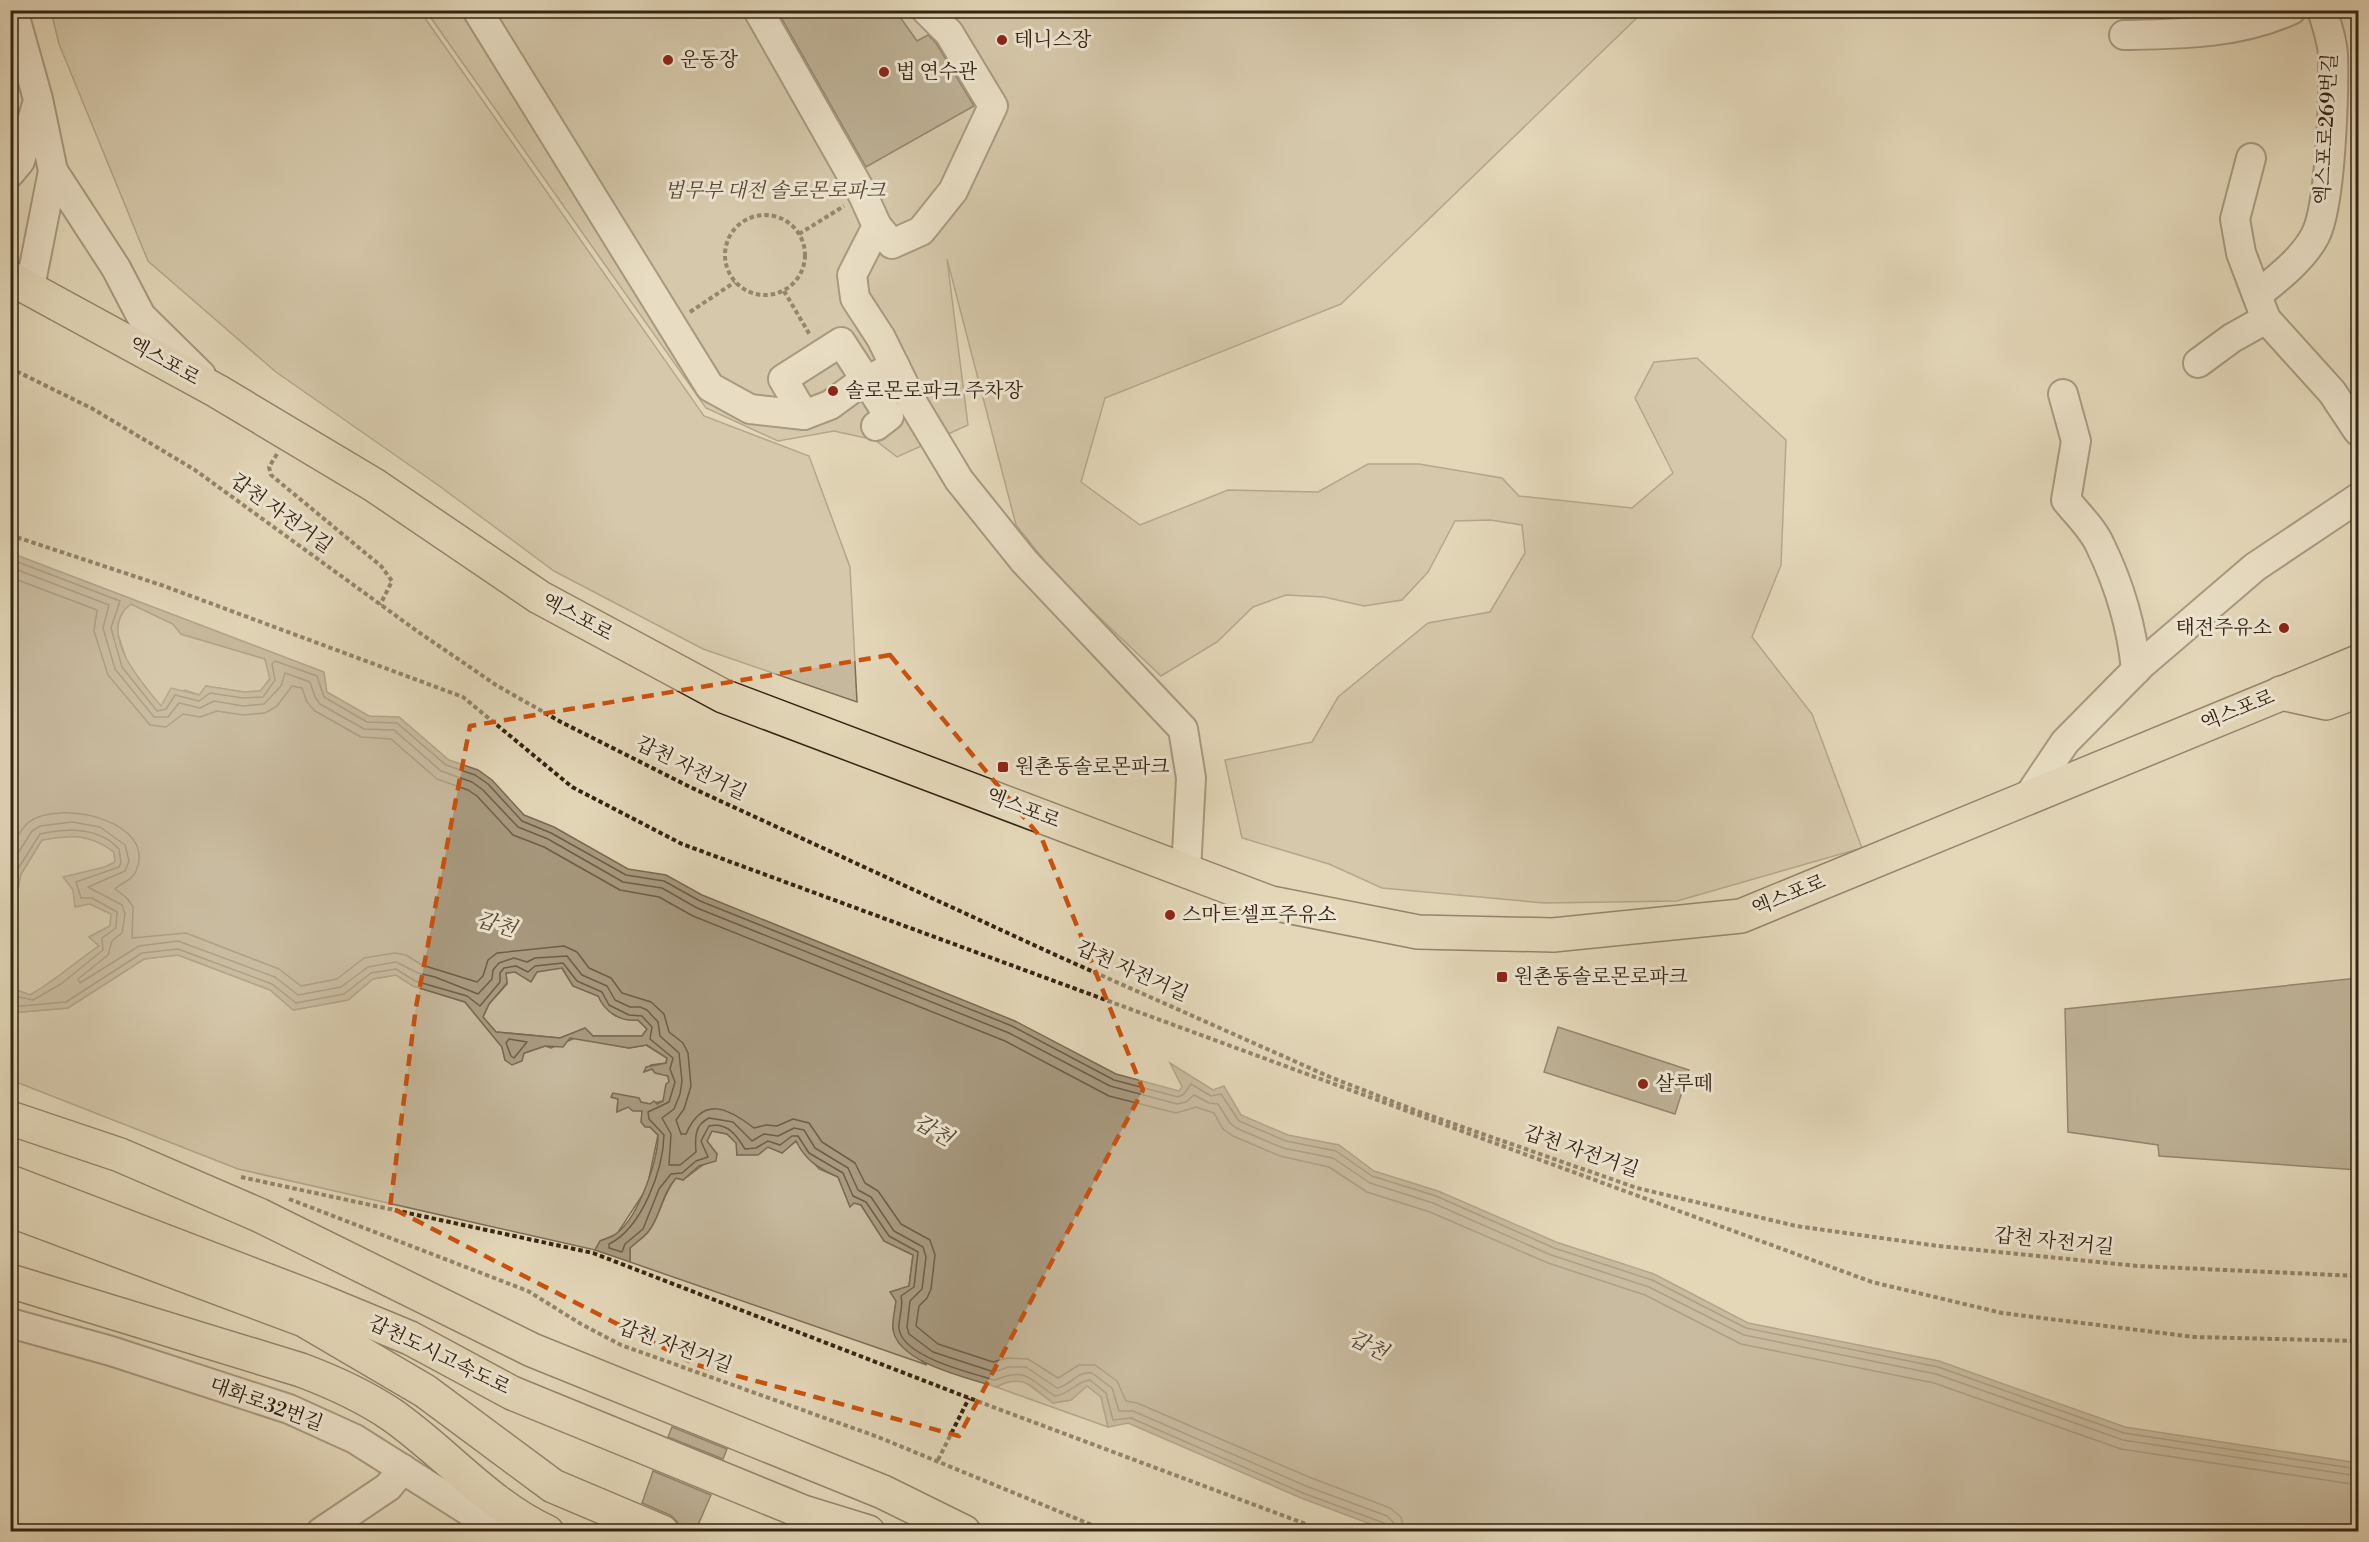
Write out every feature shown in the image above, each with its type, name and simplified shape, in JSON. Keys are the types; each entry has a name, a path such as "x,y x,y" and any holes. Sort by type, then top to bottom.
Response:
{"main road":[{"name":"엑스포로","path":"20,283 218,391 374,485 539,597 723,696 1271,903 1418,932 1553,935 1741,916 2358,662"},
{"path":"2281,693 2326,703 2358,691"},
{"path":"10,1118 120,1155 259,1215 532,1350 883,1492 964,1532"},
{"name":"갑천도시고속도로","path":"10,1182 318,1300 410,1338 512,1393 803,1512 868,1532"},
{"name":"갑천도시고속도로","path":"10,1209 304,1320 425,1391 553,1486 663,1532"},
{"path":"10,1281 301,1370 344,1387 392,1416 502,1504 547,1532"}],"street":[{"path":"13,10 38,99 53,171 116,268 141,316 218,391"},
{"path":"477,10 710,387 750,409 804,415 830,405 866,381 895,366"},
{"path":"758,10 863,195 877,226 892,244 921,231 953,191 993,106 948,33 926,10"},
{"path":"2124,35 2180,34 2235,29 2291,10"},
{"name":"엑스포로269번길","path":"2198,363 2261,307 2284,273 2314,237 2324,211 2332,110 2333,53 2322,10"},
{"path":"10,172 20,161 38,99"},
{"path":"2251,158 2235,219 2241,253 2261,307 2332,392 2358,431"},
{"path":"20,283 53,171"},
{"path":"877,226 852,275 855,298 895,366 914,405 959,480 1024,561 1183,729 1191,778 1186,871"},
{"path":"804,415 783,379 841,342 889,416 876,426"},
{"path":"2063,394 2076,441 2066,500 2099,543 2121,598 2133,644 2136,670"},
{"path":"2028,797 2065,742 2136,670 2255,567 2358,498"},
{"name":"대화로32번길","path":"10,1323 111,1351 289,1409 355,1439 502,1532"},
{"path":"321,1532 388,1487 403,1469"}],"path":[{"path":"799,234 863,195"},
{"path":"773,216 791,224 799,234 805,260 802,272 795,283 784,291 771,296 745,291 728,271 726,244 741,223 753,217 773,216"},
{"path":"670,325 735,282"},
{"path":"784,291 810,336"},
{"name":"갑천 자전거길","path":"10,368 93,409 195,470 380,605 496,686 561,723 690,787 1330,1077 1417,1112 1637,1188 1796,1226 1938,1246 2137,1266 2358,1276"},
{"path":"278,454 269,467 272,475 381,566 392,581 380,605"},
{"path":"10,535 164,586 463,697 572,787 682,844 1872,1282 2002,1312 2194,1337 2358,1341"},
{"path":"268,1190 237,1176 593,1253 969,1398 1326,1531"},
{"name":"갑천 자전거길","path":"288,1198 528,1291 581,1324 621,1345 938,1460 1109,1532"},
{"path":"938,1460 969,1398"}],"highlighted area":[{"path":"890,655 1042,839 1143,1090 959,1436 697,1365 390,1207 416,1007 470,726"}],"green space":[{"path":"51,11 420,11 704,416 809,456 850,567 857,702 703,649 554,571 438,485 276,372 148,261 59,44"},
{"name":"법무부 대전 솔로몬로파크","path":"426,11 1644,11 1341,304 1105,398 1081,482 1140,525 1228,490 1318,492 1368,464 1419,464 1502,478 1519,496 1632,508 1673,473 1635,398 1654,362 1697,358 1786,440 1781,565 1752,637 1812,714 1862,848 1677,901 1544,903 1382,888 1329,864 1242,838 1225,760 1312,742 1338,697 1428,623 1490,612 1525,553 1522,525 1490,520 1455,521 1428,572 1402,600 1364,606 1324,597 1286,595 1253,607 1217,642 1161,676 1061,581 1016,525 947,259 968,425 897,457 875,440 834,431 778,441 706,408"},
{"path":"131,604 173,624 181,634 265,659 270,678 261,691 244,692 206,686 200,695 185,690 161,707 128,665 116,628 124,609"},
{"path":"71,835 97,840 114,852 115,862 105,867 90,904 112,914 110,926 89,937 99,946 30,995 11,988 10,923 21,874 42,840"},
{"path":"178,955 270,990 294,1010 348,1000 373,979 396,975 413,986 465,1002 502,1047 505,1060 545,1046 551,1048 575,1038 629,1048 646,1045 667,1058 666,1063 651,1065 645,1071 652,1069 668,1076 669,1082 663,1101 650,1104 611,1097 618,1099 617,1111 628,1107 642,1111 645,1126 650,1127 658,1135 647,1188 617,1234 600,1241 595,1250 238,1169 11,1080 10,1013 68,1008 144,959"},
{"path":"562,968 573,986 598,996 638,1020 647,1029 642,1036 593,1036 585,1029 560,1038 496,1032 483,1017 489,1004 507,984 506,973"},
{"path":"712,1131 727,1134 737,1143 737,1155 768,1147 782,1153 796,1141 819,1169 838,1177 850,1206 854,1203 861,1205 884,1241 913,1255 909,1286 896,1301 893,1329 899,1343 927,1365 630,1262 630,1248 652,1226 676,1178 683,1180 717,1154 707,1141"},
{"path":"1010,1380 1022,1380 1053,1403 1071,1400 1087,1385 1101,1396 1108,1427 996,1387"}],"water":[{"name":"갑천","path":"11,553 324,672 327,692 369,716 399,717 449,760 478,770 492,780 524,815 554,827 628,869 666,875 702,895 1015,1021 1116,1074 1179,1091 1182,1087 1170,1063 1213,1090 1224,1086 1241,1115 1288,1135 1339,1145 1374,1171 1438,1191 1556,1242 1654,1274 1748,1323 1939,1361 2125,1427 2358,1463 2358,1531 1389,1531 1301,1498 1128,1423 1108,1427 1101,1397 1087,1386 1071,1400 1053,1403 1020,1381 996,1387 953,1374 920,1360 897,1341 893,1329 896,1301 890,1292 909,1286 913,1255 884,1241 861,1205 854,1203 850,1207 838,1177 813,1163 796,1141 782,1153 768,1147 758,1155 737,1155 736,1143 727,1134 712,1131 707,1141 717,1154 716,1161 699,1166 683,1180 676,1178 667,1191 652,1226 630,1248 630,1262 595,1250 600,1241 615,1234 633,1214 646,1187 655,1158 658,1135 641,1122 642,1111 633,1111 628,1107 617,1112 618,1099 611,1097 613,1093 639,1098 641,1102 650,1104 654,1101 657,1104 663,1101 666,1084 669,1082 668,1076 655,1073 652,1069 644,1072 646,1067 666,1063 667,1058 647,1045 629,1048 570,1038 563,1047 545,1046 524,1053 522,1061 512,1065 505,1060 502,1047 465,1002 413,986 396,975 373,979 348,1000 293,1010 270,990 178,955 144,959 68,1008 11,1013 11,988 30,995 39,990 99,946 89,937 110,926 111,914 90,904 75,907 73,890 63,877 105,867 115,862 114,852 96,841 80,837 42,840 21,874 11,923","holes":["131,604 173,624 181,634 265,659 270,679 260,691 244,692 206,686 199,695 171,688 161,706 134,671 120,642 118,628 121,615","562,968 573,986 598,996 614,1015 619,1018 638,1020 647,1029 642,1036 593,1036 585,1028 560,1038 496,1032 483,1017 489,1004 507,983 506,973 515,972 531,982 537,972"]}],"building":[{"name":"법 연수관","path":"777,10 895,10 917,41 928,35 936,43 974,106 866,167"},
{"path":"2358,978 2358,1170 2159,1156 2158,1145 2068,1132 2065,1009"},
{"path":"1558,1027 1689,1070 1675,1114 1544,1072"},
{"path":"672,1427 727,1449 723,1459 668,1437"},
{"path":"653,1471 711,1495 695,1532 680,1532 677,1521 670,1515 642,1503"}],"place":[{"name":"테니스장","path":"1002,40"},
{"name":"운동장","path":"668,60"},
{"name":"법 연수관","path":"884,72"},
{"name":"솔로몬로파크 주차장","path":"833,391"},
{"name":"태전주유소","path":"2284,628"},
{"name":"원촌동솔로몬파크","path":"1003,767"},
{"name":"스마트셀프주유소","path":"1170,915"},
{"name":"원촌동솔로몬로파크","path":"1502,977"},
{"name":"살루떼","path":"1643,1084"}]}
